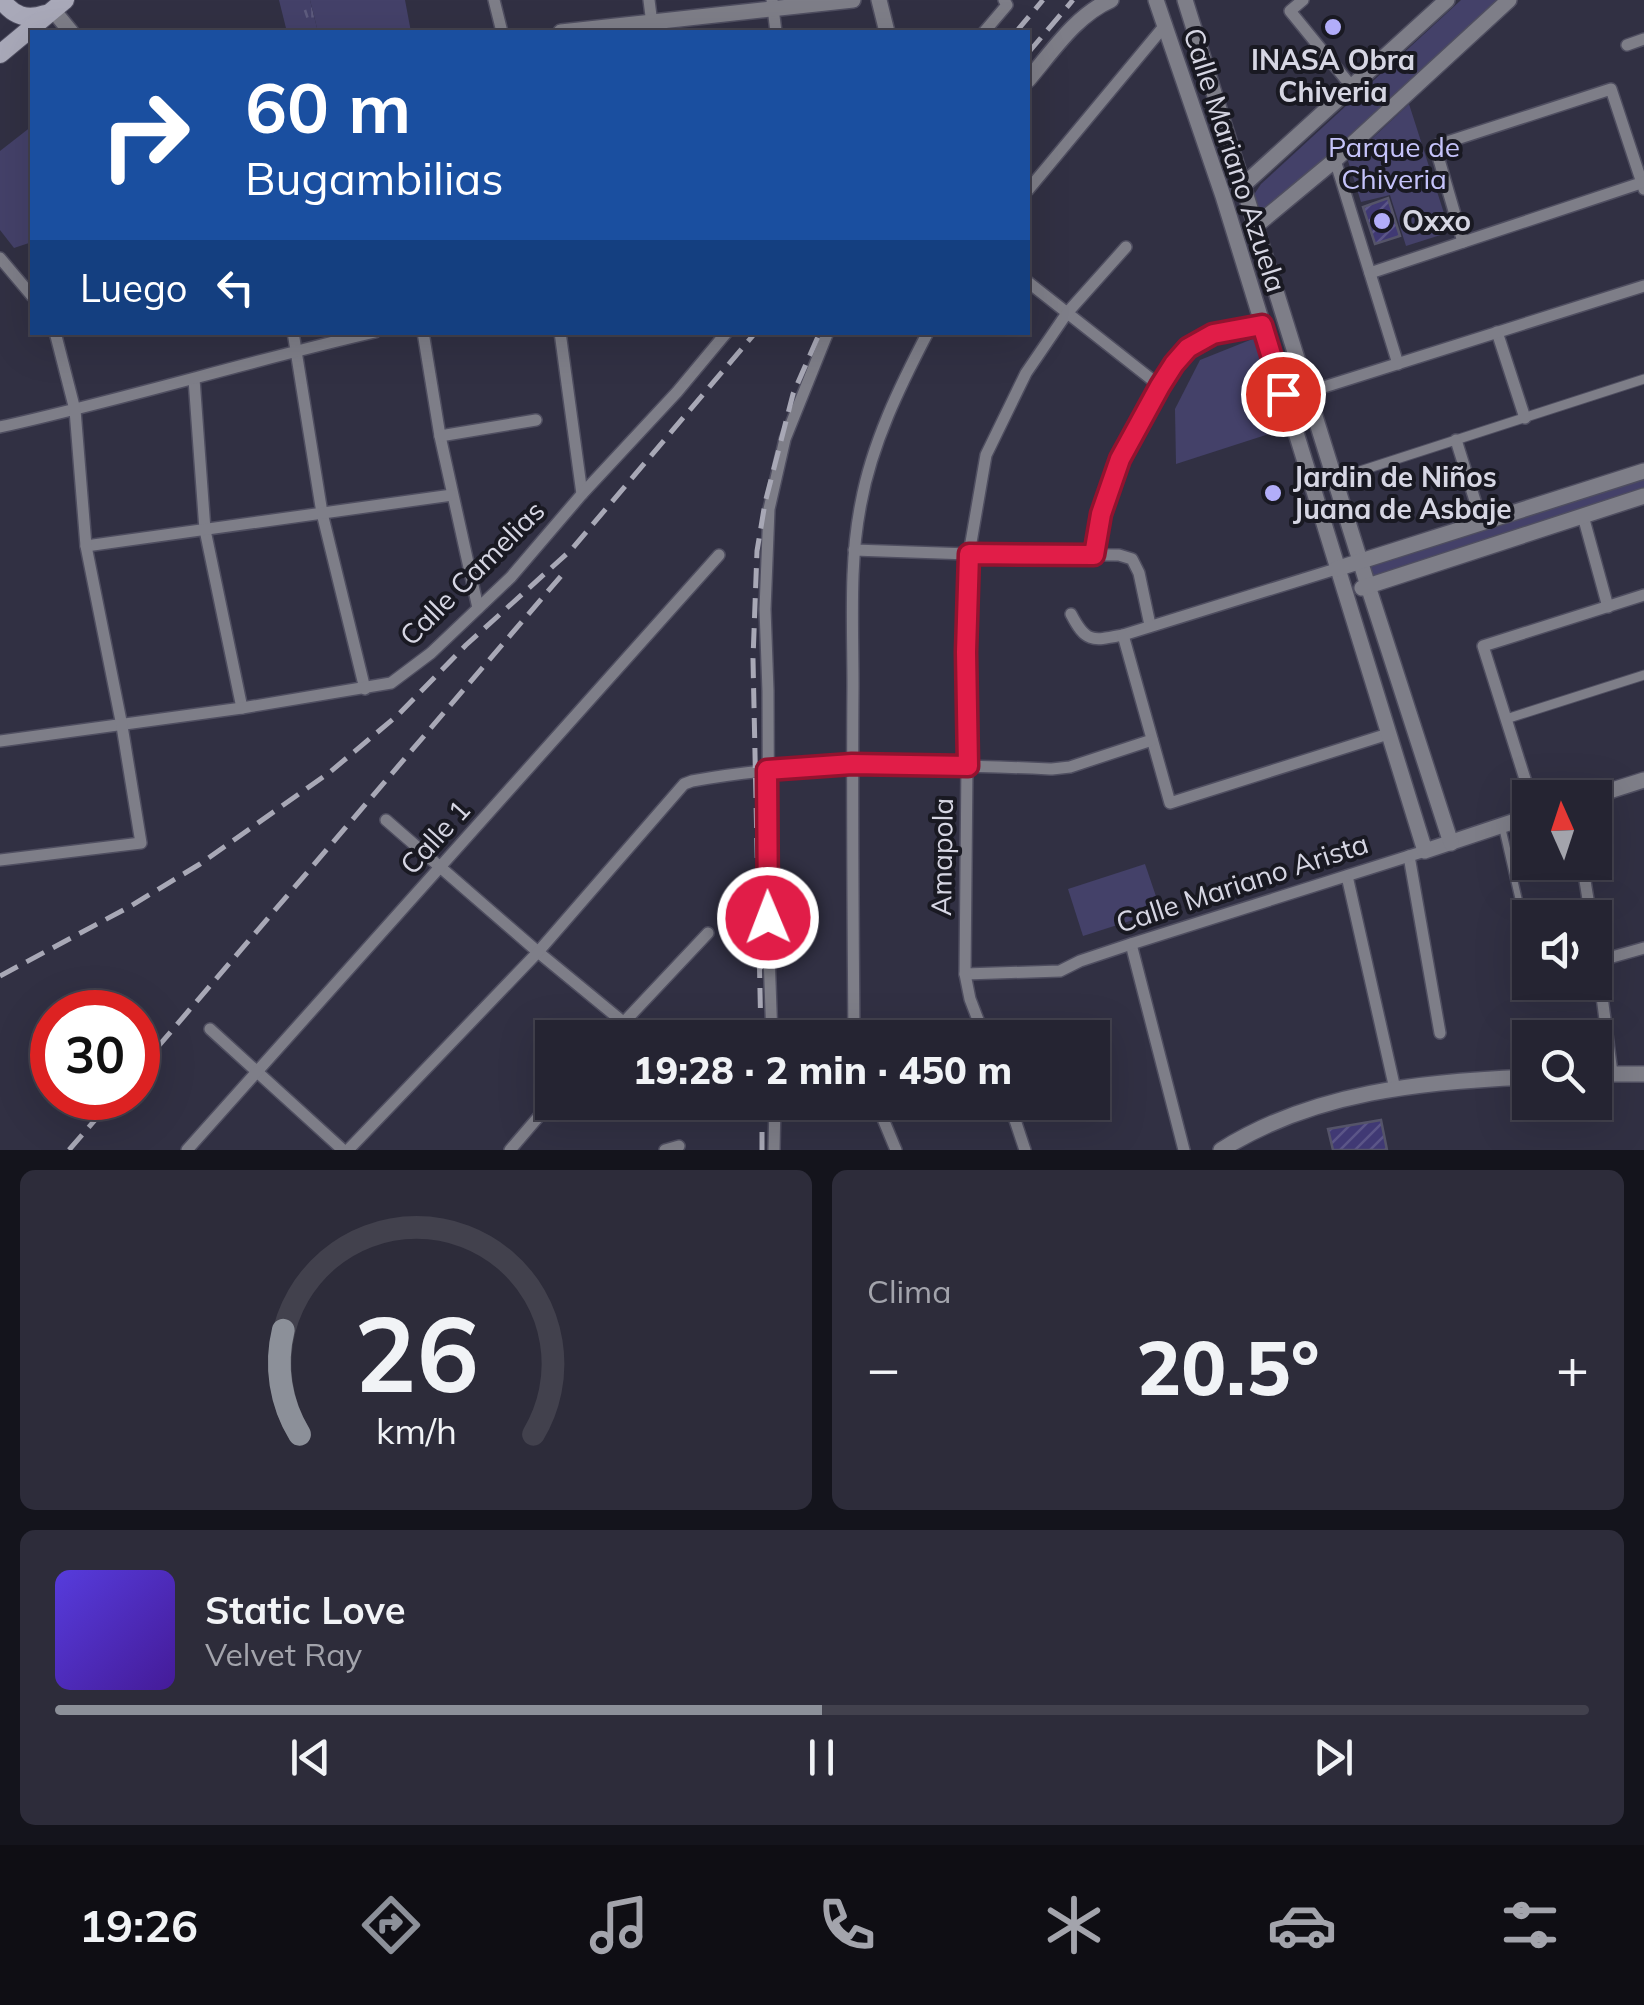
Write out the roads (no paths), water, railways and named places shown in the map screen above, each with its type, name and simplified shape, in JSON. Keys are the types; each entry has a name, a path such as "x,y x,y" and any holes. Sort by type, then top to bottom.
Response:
{"main road":[{"path":"2,0 15,14 34,18 59,3"},
{"path":"0,54 59,3"}],"street":[{"path":"494,0 502,30"},
{"path":"649,0 652,27"},
{"path":"597,30 652,27 772,4 853,0"},
{"path":"880,0 887,30"},
{"path":"986,30 1007,5 1004,0"},
{"path":"1030,78 1076,24 1111,0"},
{"name":"Calle Mariano Azuela","path":"1156,0 1236,238 1425,851"},
{"name":"Calle Mariano Azuela","path":"1185,0 1451,843"},
{"path":"1303,0 1290,12 1352,87"},
{"path":"1222,196 1244,187 1446,0"},
{"path":"1236,238 1256,227 1335,160 1509,0"},
{"path":"59,3 70,30"},
{"path":"772,4 776,30"},
{"path":"1030,188 1166,24"},
{"path":"1626,45 1644,39"},
{"path":"1370,273 1643,185 1611,89 1435,146 1463,242"},
{"path":"1335,160 1398,364"},
{"name":"Amapola","path":"978,1020 965,974 966,652 969,554 986,455 1026,373 1067,313 1126,246"},
{"path":"0,258 30,294"},
{"path":"1030,284 1160,386"},
{"path":"1308,392 1644,286"},
{"path":"1094,555 1101,514 1120,459 1160,386 1188,348 1213,334 1262,325"},
{"path":"1497,332 1525,418"},
{"path":"0,860 142,843 86,546 75,410 56,335"},
{"path":"294,335 322,514 365,689"},
{"path":"0,427 362,335"},
{"path":"423,335 440,436 478,608"},
{"path":"560,335 582,494"},
{"name":"Calle Camelias","path":"0,742 391,683 415,668 522,566 725,335"},
{"path":"771,1020 764,609 769,509 784,439 827,335"},
{"path":"854,1020 854,550 872,456 927,335"},
{"path":"194,379 205,530 242,708"},
{"path":"1335,479 1644,379"},
{"path":"440,436 536,420"},
{"path":"1456,440 1482,523"},
{"path":"1071,614 1082,634 1096,640 1123,635 1644,471"},
{"path":"86,546 452,495"},
{"path":"1344,593 1644,496"},
{"path":"1583,516 1608,606"},
{"path":"854,550 1119,554 1132,560 1139,574 1150,626"},
{"name":"Calle 1","path":"187,1150 718,555"},
{"path":"1525,780 1483,646 1644,595"},
{"path":"1123,635 1170,803 1388,734"},
{"path":"1506,720 1644,675"},
{"path":"210,1029 346,1150 538,952 684,784 767,770 852,764 1052,770 1152,740"},
{"path":"1612,790 1644,780"},
{"path":"386,820 621,1020"},
{"name":"Calle Mariano Arista","path":"965,974 1060,971 1131,944 1512,822"},
{"path":"1409,856 1440,1032"},
{"path":"1347,876 1395,1089"},
{"path":"625,1020 708,933"},
{"path":"1131,944 1184,1150"},
{"path":"1612,957 1644,948"},
{"path":"1612,1074 1644,1074"},
{"path":"1221,1150 1256,1129 1328,1102 1395,1089 1512,1078"},
{"path":"510,1150 536,1120"},
{"path":"774,1150 775,1120"},
{"path":"884,1120 896,1150"},
{"path":"1015,1120 1026,1150"},
{"path":"665,1150 679,1146"}],"lane":[{"path":"1501,826 1520,900"}],"railway":[{"path":"1018,30 1043,0"},
{"path":"1030,51 1073,0"},
{"path":"0,976 200,864 330,772 398,715 466,645 571,550 753,335"},
{"path":"761,1020 753,659 757,551 793,394 819,335"},
{"path":"160,1044 567,569"},
{"path":"69,1150 95,1120"},
{"path":"762,1120 762,1150"}],"place":[{"name":"INASA Obra Chiveria","path":"1333,27"},
{"name":"Oxxo","path":"1382,221"},
{"name":"Jardin de Niños Juana de Asbaje","path":"1273,493"}],"park label":[{"name":"Parque de Chiveria","path":"1394,163"}]}
